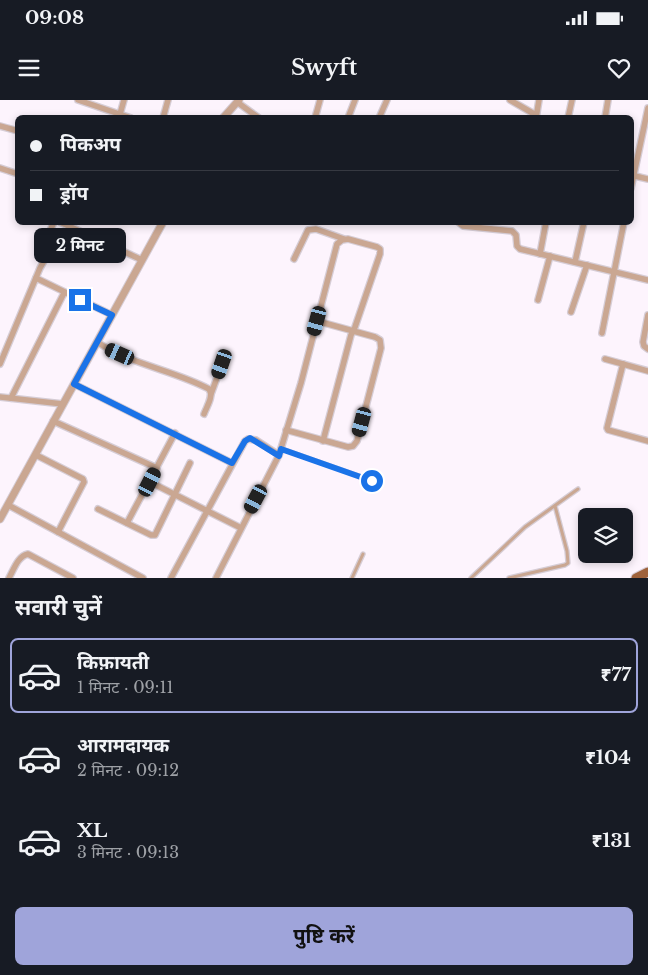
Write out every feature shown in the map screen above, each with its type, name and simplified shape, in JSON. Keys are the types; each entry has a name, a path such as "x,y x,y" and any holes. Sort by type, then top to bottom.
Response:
{"main road":[{"path":"636,578 648,572"}],"street":[{"path":"81,100 120,114 124,100"},
{"path":"164,115 168,100"},
{"path":"316,115 320,100"},
{"path":"349,115 355,100"},
{"path":"380,115 387,100"},
{"path":"510,100 534,115"},
{"path":"536,115 539,100"},
{"path":"569,115 572,100"},
{"path":"606,115 608,100"},
{"path":"226,115 238,101 254,115"},
{"path":"634,171 648,108"},
{"path":"0,126 15,130"},
{"path":"0,168 15,173"},
{"path":"634,175 648,179"},
{"path":"0,364 36,278 56,240 49,233 53,225"},
{"path":"66,225 142,260"},
{"path":"0,520 161,225"},
{"path":"462,225 512,231 516,235 518,248 648,280"},
{"path":"540,254 545,225"},
{"path":"575,262 583,225"},
{"path":"602,333 623,225"},
{"path":"294,259 308,230 316,229 344,239 377,247 380,251 351,335 323,440"},
{"path":"216,578 279,456 337,244 344,239"},
{"path":"538,300 550,256"},
{"path":"571,312 587,265"},
{"path":"36,278 112,315"},
{"path":"12,398 64,293"},
{"path":"648,315 642,342 648,349"},
{"path":"286,430 348,447 353,446 357,441 381,348 380,340 353,330 317,321"},
{"path":"97,342 107,349 132,360 206,387 211,390 212,394"},
{"path":"605,359 648,371"},
{"path":"204,414 222,364"},
{"path":"624,364 607,428 608,430 648,441"},
{"path":"74,384 232,463"},
{"path":"0,397 62,404"},
{"path":"53,421 157,468"},
{"path":"127,522 175,433"},
{"path":"171,578 245,441 250,438 279,456"},
{"path":"36,455 83,479 84,482 58,532"},
{"path":"98,509 154,535 190,463"},
{"path":"150,482 242,528"},
{"path":"8,505 143,578"},
{"path":"9,578 21,556 28,554 73,578"}],"lane":[{"path":"281,449 372,481"},
{"path":"471,578 522,530 578,489"},
{"path":"509,578 525,576 568,563 567,551 554,506"},
{"path":"352,578 363,554"}],"route":[{"path":"80,300 112,315 74,384 232,463 245,441 250,438 279,456 281,449 372,481"}]}
